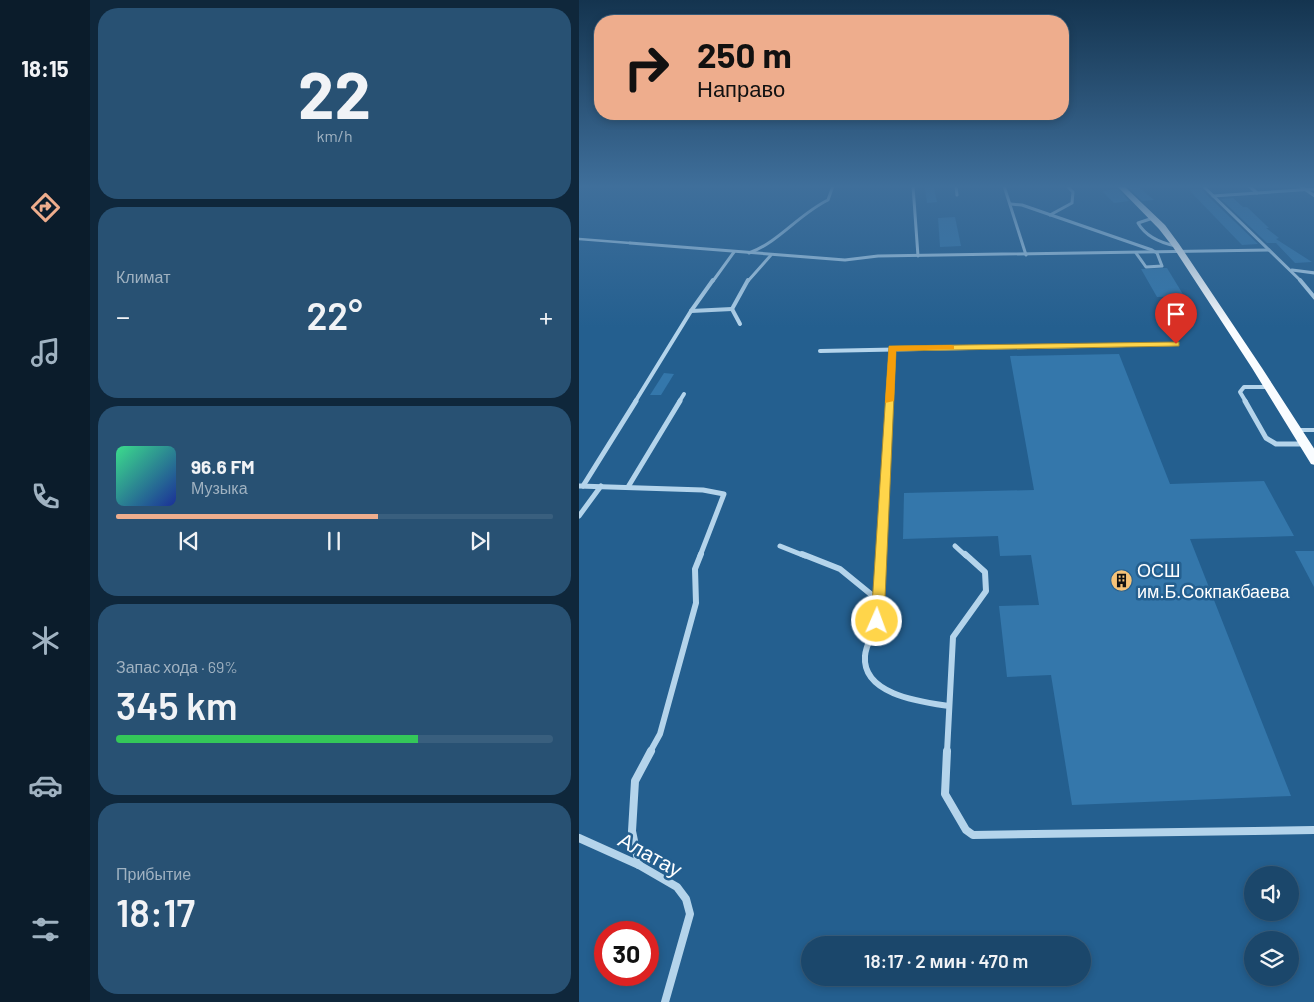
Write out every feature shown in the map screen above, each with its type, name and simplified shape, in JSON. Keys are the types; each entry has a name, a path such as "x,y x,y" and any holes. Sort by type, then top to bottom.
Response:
{"main road":[{"path":"1165,233 1178,249 1269,387 1314,461"}],"street":[{"path":"749,253 761,248 781,233"},
{"path":"916,233 918,256"},
{"path":"1019,233 1026,255"},
{"path":"1100,233 1157,253 1163,264 1160,267 1146,267 1136,253"},
{"path":"1146,233 1154,239 1178,249"},
{"path":"1251,233 1292,270 1314,298"},
{"path":"630,243 845,260 877,256 1157,253 1178,249 1269,250"},
{"path":"581,486 691,311 734,252"},
{"path":"732,309 749,279 771,255"},
{"path":"1292,270 1314,273"},
{"path":"691,311 732,309"},
{"path":"732,309 740,324"},
{"path":"820,351 892,348 1176,344"},
{"path":"892,348 877,621 865,662 870,678 875,683 912,701 949,706"},
{"path":"1269,387 1245,387 1240,392 1266,438 1271,442 1304,444"},
{"path":"628,487 684,394"},
{"path":"581,486 703,490 724,494 695,569 696,603 661,734 635,781 632,831 639,865"},
{"path":"579,516 601,486"},
{"path":"780,546 840,569 878,600"},
{"path":"955,546 985,572 987,586 953,637 945,794 966,830 973,834 1314,830"},
{"name":"Алатау","path":"579,838 639,865 677,887 686,899 690,914 665,1002"}],"lane":[{"path":"579,239 630,243"},
{"path":"1295,430 1314,430"}],"building":[{"path":"939,233 958,233 961,246 940,247"},
{"path":"1230,233 1246,233 1258,244 1242,245"},
{"path":"1256,233 1272,233 1279,238 1276,239 1312,262 1295,263 1276,243 1267,243"},
{"path":"1167,268 1184,296 1157,297 1141,269"},
{"name":"ОСШ им.Б.Сокпакбаева","path":"1119,354 1170,484 1264,481 1294,536 1190,539 1291,796 1072,805 1051,675 1007,677 999,606 1039,605 1031,555 1000,556 998,536 903,539 904,493 1034,490 1010,356"},
{"path":"664,373 674,374 661,395 650,395"},
{"path":"1295,551 1315,551 1315,589"}],"slow traffic":[{"path":"889,401 892,348 951,347"}],"place":[{"name":"ОСШ им.Б.Сокпакбаева","path":"1121,581"}],"route":[{"path":"877,621 892,348 1176,344"}]}
